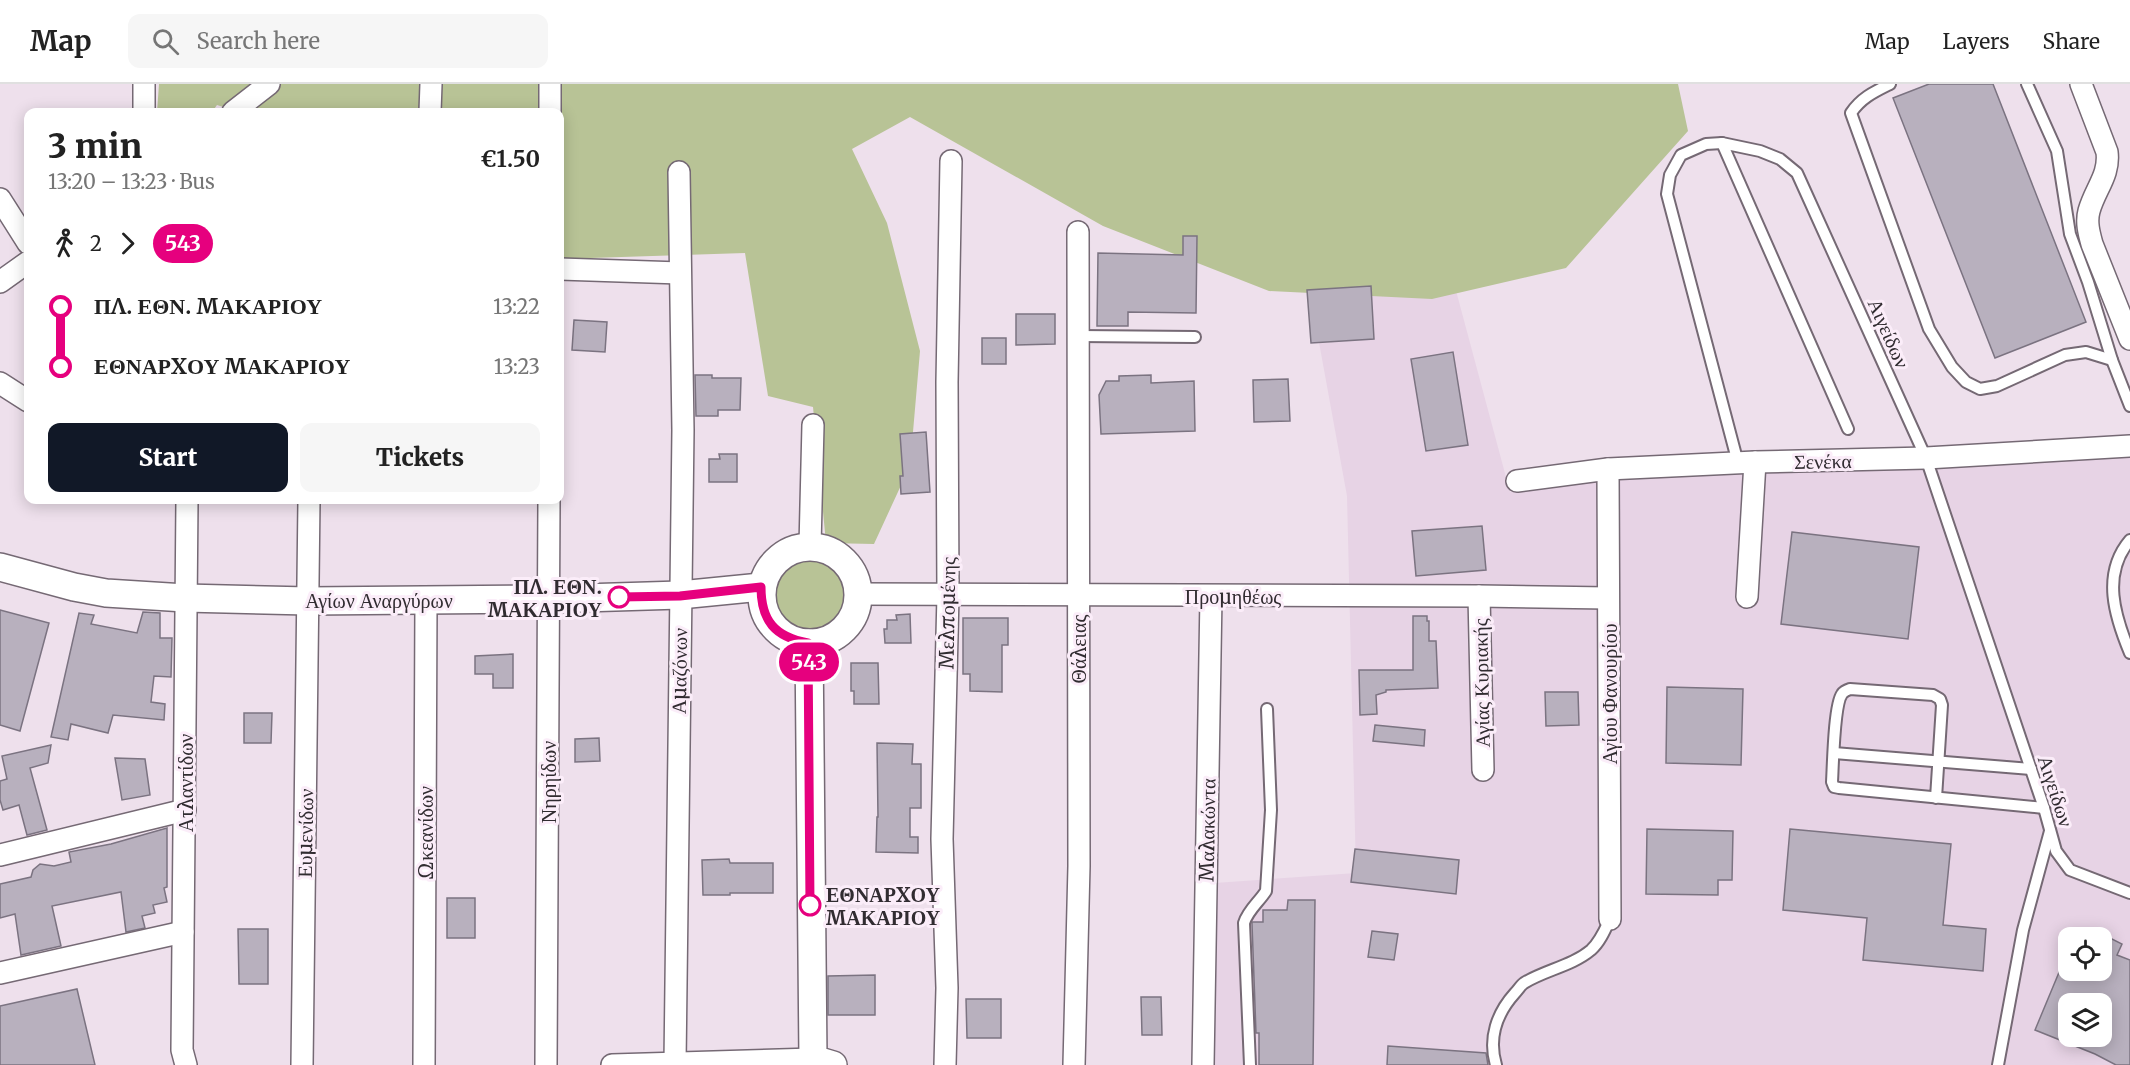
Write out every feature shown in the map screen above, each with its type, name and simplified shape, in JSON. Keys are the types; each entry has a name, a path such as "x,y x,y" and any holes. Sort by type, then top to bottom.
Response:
{"street":[{"path":"144,84 144,108"},
{"path":"237,108 269,84"},
{"path":"430,108 431,84"},
{"path":"550,84 550,108"},
{"path":"2081,84 2108,160 2106,174 2089,211 2088,228 2092,244 2130,339"},
{"name":"Μελπομένης","path":"945,1065 947,988 942,839 948,595 947,382 951,161"},
{"name":"Αμαζόνων","path":"675,1063 683,430 679,172"},
{"path":"0,199 24,237"},
{"name":"Θάλειας","path":"1074,1065 1079,866 1078,232"},
{"path":"0,282 24,265"},
{"path":"564,269 681,273"},
{"path":"0,383 24,398"},
{"path":"810,546 813,425"},
{"name":"Σενέκα","path":"1517,481 1608,469 1926,458 2130,446"},
{"path":"1746,463 1747,597"},
{"name":"Αγίου Φανουρίου","path":"1608,469 1610,919"},
{"name":"Ατλαντίδων","path":"186,504 182,1050 186,1065"},
{"name":"Ευμενίδων","path":"302,1065 309,504"},
{"name":"Νηρηίδων","path":"546,1065 549,504"},
{"path":"810,546 821,547 836,554 848,565 856,579 858,594 856,610 848,624 837,635 822,642 808,643 790,640 777,631 767,619 761,603 761,587 768,570 777,558 791,550 810,546"},
{"name":"Αγίων Αναργύρων","path":"0,567 74,588 106,593 185,598 308,601 550,599 680,596 761,587"},
{"name":"Προμηθέως","path":"858,594 1608,598"},
{"name":"Μαλακώντα","path":"1203,1065 1211,596"},
{"name":"Αγίας Κυριακής","path":"1479,596 1483,770"},
{"name":"Ωκεανίδων","path":"424,1065 426,601"},
{"path":"612,1065 823,1062 808,643"},
{"path":"0,855 185,810"},
{"path":"0,973 183,932"}],"lane":[{"path":"1890,84 1864,98 1851,113 1929,329 1952,367 1966,382 1980,389 1997,386 2065,355 2086,352 2112,360"},
{"path":"2027,84 2058,151 2070,234 2088,282 2112,360 2130,406"},
{"path":"1722,143 1848,429"},
{"name":"Αιγείδων","path":"1746,463 1667,194 1670,175 1681,154 1706,144 1722,143 1760,151 1780,159 1797,173 1926,458 2044,808 2056,851 2070,870 2130,893"},
{"path":"1079,336 1195,337"},
{"path":"2130,540 2122,549 2112,595 2121,632 2130,653"},
{"path":"1936,798 1942,705 1940,699 1933,695 1850,689 1844,692 1840,696 1837,720 1832,782 1834,787 1936,798 2044,808"},
{"path":"1250,1065 1244,922 1247,913 1266,891 1271,810 1267,709"},
{"path":"1834,753 2031,769"},
{"path":"1998,1065 2023,930 2050,831"},
{"path":"1496,1065 1493,1054 1493,1036 1499,1014 1509,999 1523,984 1591,950 1603,935 1610,919"}],"shaded area":[{"path":"1306,271 1451,272 1510,492 1628,475 2130,456 2130,1065 1196,1065 1200,884 1356,873 1347,496"}],"green space":[{"path":"159,84 1678,84 1688,131 1566,268 1432,299 1269,291 1103,226 910,117 852,149 887,223 920,351 911,455 903,481 874,544 826,543 813,407 768,396 745,253 564,259 564,108 226,108 217,105 215,108 157,108"},
{"path":"809,556 823,559 836,567 844,580 847,594 844,608 836,621 823,629 809,632 795,629 782,621 774,608 771,594 774,580 782,567 795,559"}],"building":[{"path":"1929,84 1993,84 2086,322 1995,358 1893,98"},
{"path":"1183,236 1197,236 1196,313 1128,312 1128,326 1097,326 1098,253 1183,255"},
{"path":"1371,286 1374,339 1311,343 1307,290"},
{"path":"1016,314 1055,314 1055,344 1016,345"},
{"path":"574,320 607,322 605,352 572,350"},
{"path":"982,338 1006,338 1006,364 982,364"},
{"path":"1453,352 1468,445 1426,451 1411,359"},
{"path":"695,375 712,375 712,378 741,378 740,410 718,410 718,416 696,416"},
{"path":"1151,375 1151,383 1194,381 1195,431 1101,434 1099,395 1106,381 1119,381 1119,376"},
{"path":"1288,379 1290,421 1254,422 1253,380"},
{"path":"926,432 930,492 901,494 900,476 903,476 900,434"},
{"path":"719,454 737,454 737,482 709,482 709,459 720,459"},
{"path":"1482,526 1486,570 1416,576 1412,531"},
{"path":"1792,532 1919,547 1908,639 1781,624"},
{"path":"0,610 49,623 20,731 0,725"},
{"path":"143,612 160,613 160,638 172,638 171,677 154,676 151,702 165,704 164,720 113,715 108,733 71,724 68,740 51,737 79,613 94,615 91,624 137,633"},
{"path":"910,614 911,643 885,643 884,629 887,629 887,620 897,620 896,615"},
{"path":"1413,616 1427,616 1429,641 1436,641 1438,688 1386,690 1376,695 1377,714 1360,715 1359,670 1413,670"},
{"path":"963,618 1008,618 1008,645 1002,645 1002,692 970,691 970,674 963,674"},
{"path":"513,654 513,688 493,688 493,674 475,674 475,656"},
{"path":"851,663 878,663 879,704 854,704 854,691 851,691"},
{"path":"1667,687 1743,689 1741,765 1666,763"},
{"path":"1545,692 1578,692 1579,725 1546,726"},
{"path":"244,713 272,713 271,743 244,743"},
{"path":"1375,725 1425,730 1424,746 1373,741"},
{"path":"599,738 600,761 575,762 575,739"},
{"path":"877,743 913,744 912,764 921,764 921,808 910,808 910,837 918,837 918,853 876,852"},
{"path":"51,745 48,763 30,768 47,830 27,835 19,805 3,810 0,800 0,781 7,779 2,756"},
{"path":"115,758 145,759 150,795 122,800"},
{"path":"167,828 167,887 164,888 167,902 153,905 155,913 142,916 145,928 126,932 121,892 52,906 61,946 21,955 15,914 0,918 0,884 31,877 33,870 40,864 54,866 71,862 69,852 111,844"},
{"path":"1647,829 1733,831 1732,880 1718,880 1718,895 1646,894"},
{"path":"1790,829 1951,844 1943,925 1986,929 1983,971 1863,960 1867,918 1783,910"},
{"path":"1355,849 1459,860 1456,894 1351,882"},
{"path":"729,859 730,863 773,863 773,893 703,895 702,860"},
{"path":"447,898 475,898 475,938 447,938"},
{"path":"1288,900 1315,900 1313,1065 1259,1065 1252,922 1263,922 1263,910 1287,910"},
{"path":"238,929 268,929 268,984 239,984"},
{"path":"1372,931 1398,934 1394,960 1368,957"},
{"path":"2112,939 2122,944 2117,955 2130,960 2130,1065 2116,1065 2078,1047 2112,1047 2112,993 2058,993 2058,1039 2035,1030 2058,975 2058,981 2112,981"},
{"path":"875,975 875,1015 828,1015 828,976"},
{"path":"77,989 95,1065 0,1065 0,1006"},
{"path":"1141,997 1161,997 1162,1035 1142,1035"},
{"path":"966,999 1001,999 1001,1038 967,1038"},
{"path":"1388,1046 1486,1053 1488,1065 1387,1065"}],"bus line":[{"name":"543","path":"619,597 680,596 761,587 761,603 767,619 777,631 790,640 808,643 810,905"}],"place":[{"name":"ΠΛ. ΕΘΝ. ΜΑΚΑΡΙΟΥ","path":"619,597"},
{"name":"ΕΘΝΑΡΧΟΥ ΜΑΚΑΡΙΟΥ","path":"810,905"}]}
